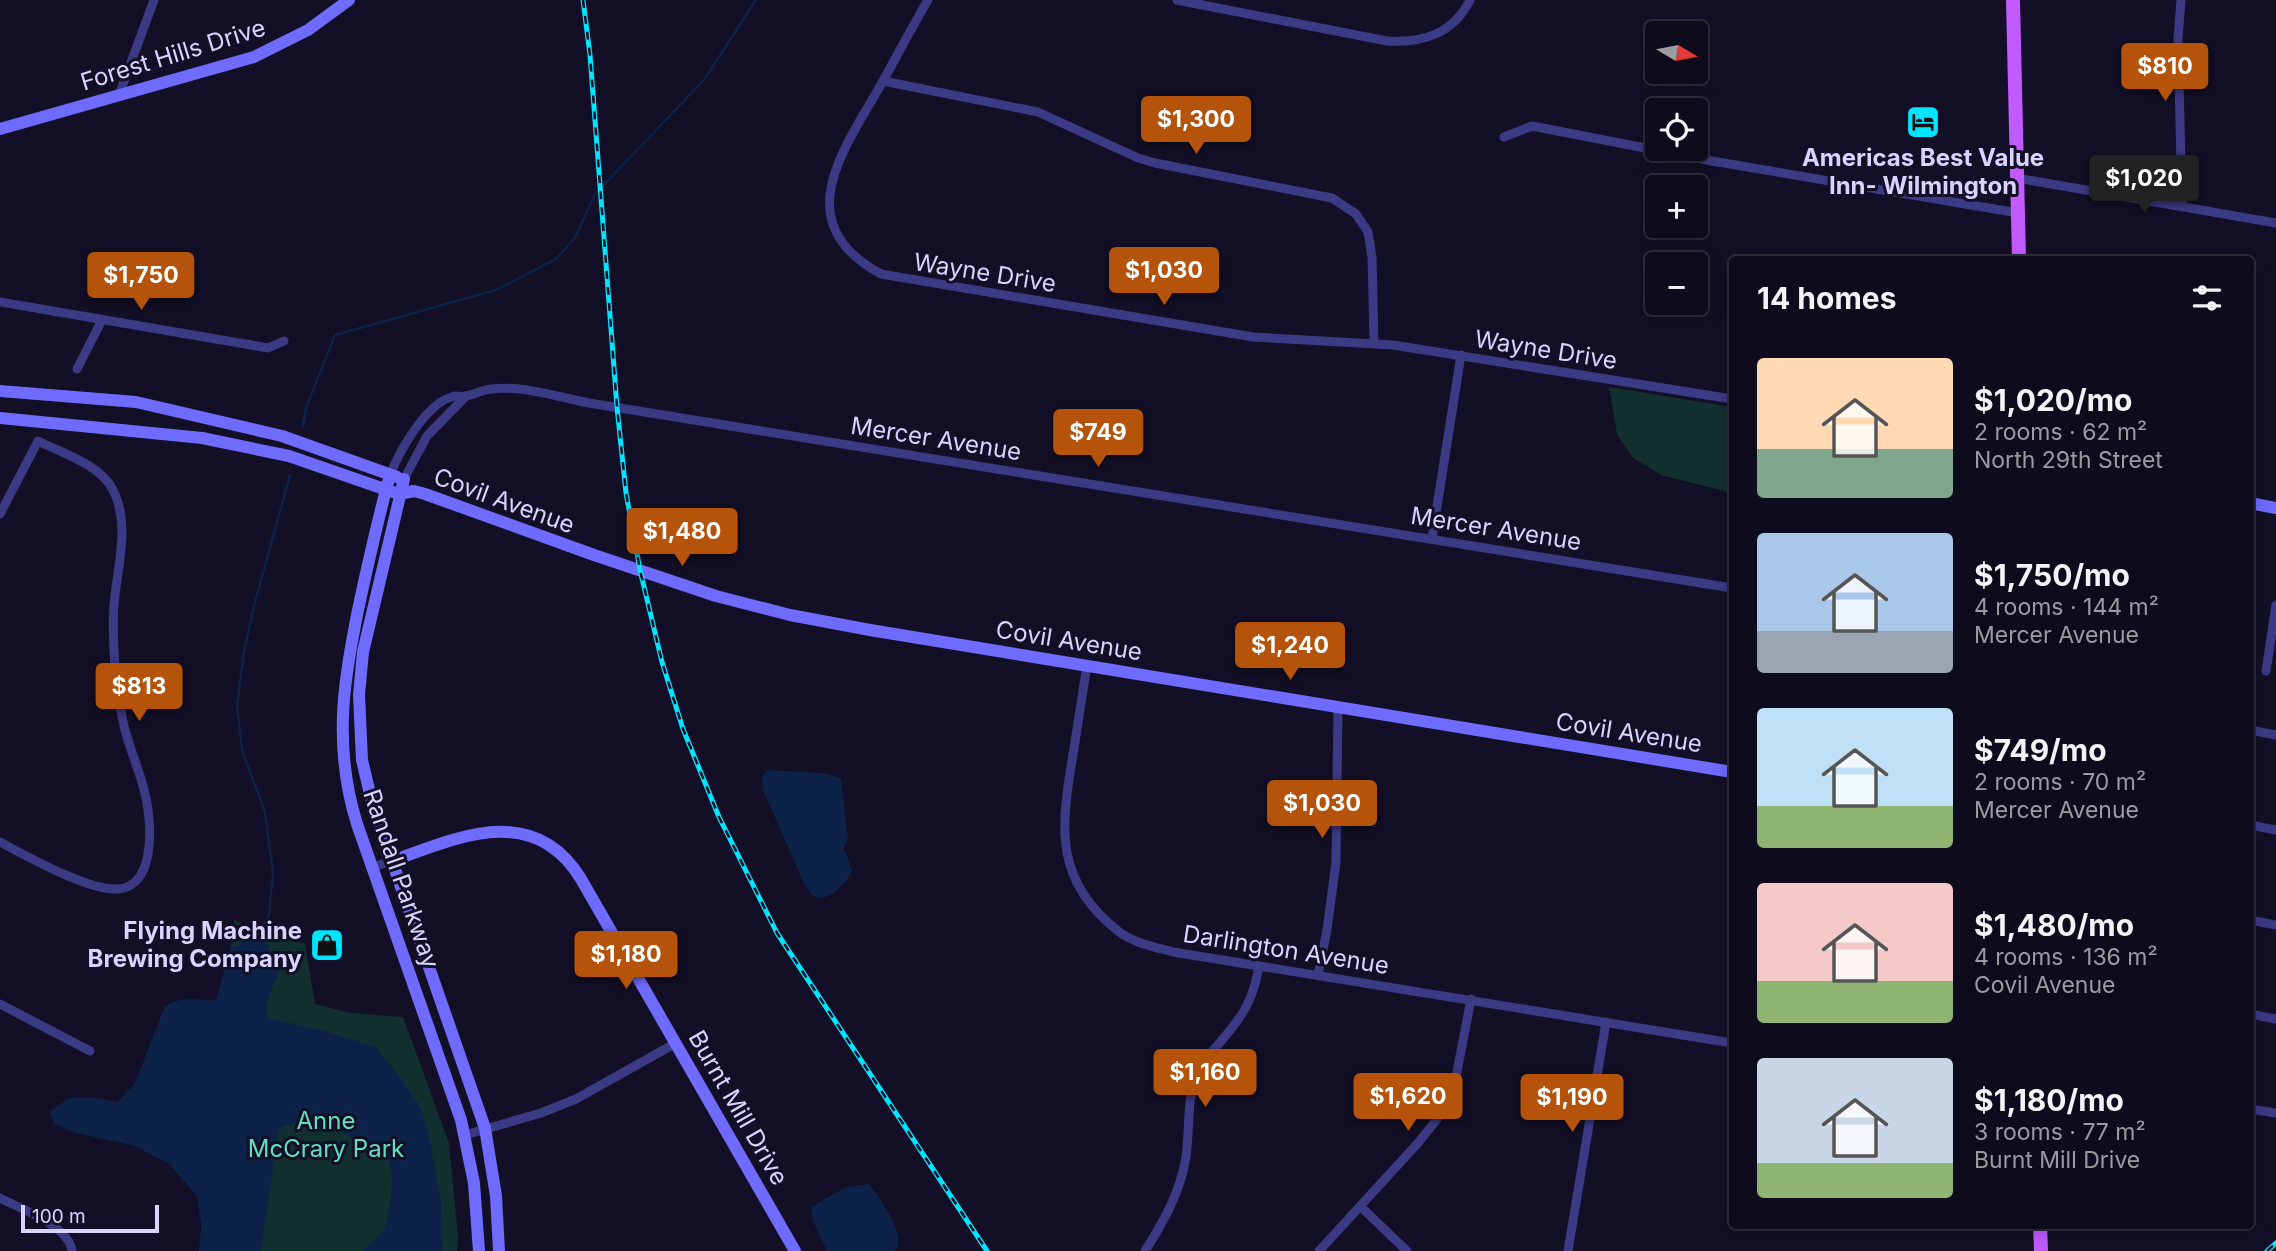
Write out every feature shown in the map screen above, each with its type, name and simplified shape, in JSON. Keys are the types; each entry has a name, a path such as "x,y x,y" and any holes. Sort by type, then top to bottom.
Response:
{"main road":[{"name":"Forest Hills Drive","path":"0,128 254,57 316,25 349,0"},
{"path":"2013,0 2019,256"},
{"path":"0,391 136,402 282,436 404,479"},
{"path":"0,418 202,438 289,456 399,494"},
{"name":"Randall Parkway","path":"390,475 349,651 343,702 345,776 353,810 440,1055 465,1135 476,1195 479,1251"},
{"name":"Randall Parkway","path":"404,479 365,641 359,695 360,740 366,779 392,862 485,1128 496,1196 499,1251"},
{"name":"Covil Avenue","path":"404,479 414,491"},
{"name":"Covil Avenue","path":"399,494 414,491 690,588 763,609 861,629 1729,772"},
{"path":"2254,504 2276,508"},
{"name":"Burnt Mill Drive","path":"392,862 456,838 482,832 503,831 551,845 577,871 794,1251"},
{"path":"2040,1229 2041,1251"}],"street":[{"path":"119,95 154,0"},
{"name":"Wayne Drive","path":"928,0 838,159 829,196 835,228 845,245 861,262 881,274 1253,337 1374,343 1729,399"},
{"path":"1177,0 1387,41 1430,37 1446,30 1470,0"},
{"path":"2181,0 2178,39 2182,207"},
{"path":"883,81 1038,112 1138,158 1155,163 1309,192 1339,201 1356,214 1370,237 1374,343"},
{"path":"1504,136 1532,126 2018,213"},
{"path":"2017,177 2276,223"},
{"path":"0,302 268,348 284,341"},
{"path":"77,369 102,320"},
{"path":"1432,538 1461,355"},
{"name":"Mercer Avenue","path":"390,475 403,447 424,418 453,396 466,396 491,389 516,389 1729,588"},
{"path":"404,479 427,436 466,396"},
{"path":"0,513 38,441 92,469 112,486 120,509 122,527 113,609 115,666 124,727 147,801 150,843 141,874 128,886 117,889 82,881 0,842"},
{"path":"2266,671 2276,605"},
{"name":"Darlington Avenue","path":"1087,665 1065,803 1063,833 1076,883 1094,907 1119,932 1140,943 1173,952 1729,1042"},
{"path":"1318,975 1336,862 1338,707"},
{"path":"2254,731 2276,735"},
{"path":"2254,826 2276,830"},
{"path":"373,867 392,862"},
{"path":"2254,921 2276,925"},
{"path":"1145,1251 1165,1220 1178,1190 1186,1158 1191,1101 1197,1072 1244,1013 1255,990 1259,966"},
{"path":"1319,1251 1424,1137 1449,1100 1465,1041 1471,999"},
{"path":"0,1004 90,1051"},
{"path":"2254,1015 2276,1019"},
{"path":"1568,1251 1606,1022"},
{"path":"465,1135 541,1113 576,1099 676,1043"},
{"path":"2254,1110 2276,1113"},
{"path":"0,1198 61,1231 71,1243 72,1251"},
{"path":"1360,1206 1407,1251"}],"green space":[{"path":"1609,387 1729,407 1729,492 1661,475 1632,457 1617,434"},
{"name":"Anne McCrary Park","path":"234,920 305,944 315,1004 350,1013 403,1017 449,1143 458,1236 457,1251 199,1251"}],"water":[{"path":"768,770 822,773 841,778 848,839 843,850 852,871 846,881 830,895 818,898 812,895 803,881 763,790 762,777"},
{"name":"Anne McCrary Park","path":"258,932 281,965 268,998 268,1018 376,1047 421,1108 441,1203 442,1251 362,1251 378,1238 385,1227 391,1192 390,1165 388,1159 364,1144 321,1125 292,1124 279,1129 261,1251 199,1251 202,1231 197,1196 169,1164 135,1146 76,1133 54,1124 50,1112 69,1098 95,1098 118,1102 135,1083 165,1006 183,1000 216,1000 230,950"},
{"path":"869,1184 897,1231 898,1247 893,1251 827,1251 813,1221 811,1207 846,1187"}],"waterway":[{"path":"303,426 306,408 335,335 496,290 556,259 575,238 595,194 704,80 756,0"},
{"path":"258,933 269,915 273,873 265,812 242,750 237,705 244,651 255,602 290,475"}],"railway":[{"path":"583,0 590,55 626,493 640,570 662,662 683,729 719,817 777,933 987,1251"},
{"path":"2267,1251 2276,1243"}],"place":[{"name":"Americas Best Value Inn- Wilmington","path":"1923,122"},
{"name":"Flying Machine Brewing Company","path":"327,945"}]}
